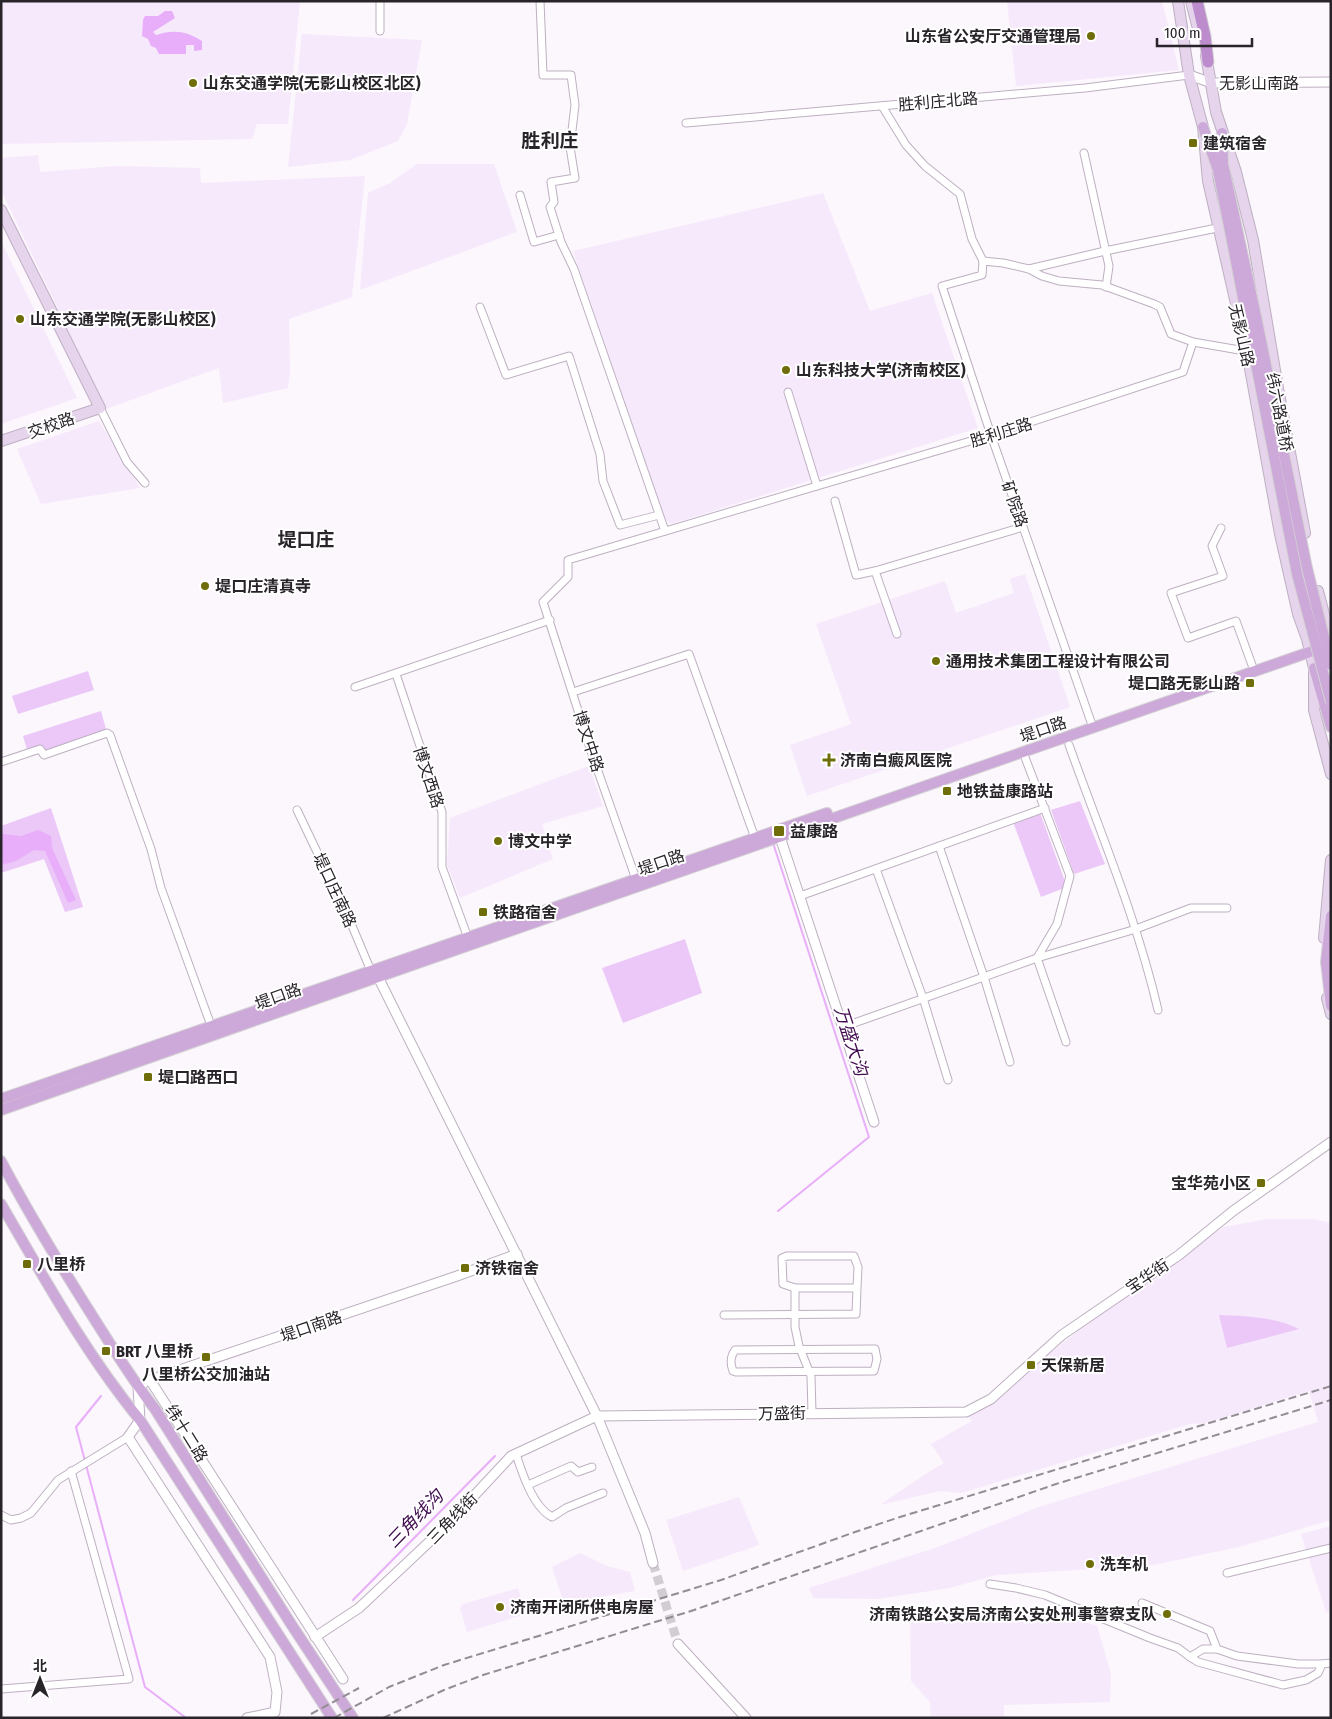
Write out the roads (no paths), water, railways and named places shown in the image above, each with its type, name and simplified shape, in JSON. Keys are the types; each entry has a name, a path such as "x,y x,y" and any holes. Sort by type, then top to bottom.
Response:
{"highway":[{"path":"1197,1 1205,36 1208,62"}],"main road":[{"name":"无影山路","path":"1178,1 1189,75 1203,127 1208,181 1247,352 1280,534 1298,614 1310,649 1314,668 1314,710 1331,774"},
{"name":"无影山路","path":"1191,1 1208,62 1216,112 1236,172 1253,240 1312,569 1330,640"},
{"name":"纬六路道桥","path":"1203,127 1218,170 1297,574 1331,702"},
{"name":"纬六路道桥","path":"1222,133 1223,164 1307,568 1331,665"},
{"path":"1,210 100,408"},
{"name":"交校路","path":"1,442 100,408"},
{"name":"堤口路","path":"1,1099 780,837 1023,752 1068,741 1330,640"},
{"name":"堤口路","path":"1,1110 375,974 468,938 1252,665 1310,649"},
{"path":"1314,668 1331,726"},
{"path":"1331,860 1323,949 1324,981 1331,1014"},
{"path":"1331,916 1326,962 1331,1006"},
{"name":"纬十二路","path":"1,1161 59,1264 138,1387 155,1409 353,1718"},
{"name":"纬十二路","path":"1,1204 52,1292 108,1380 140,1420 332,1718"}],"street":[{"path":"380,1 380,32"},
{"path":"540,1 543,75 570,75 575,105 570,147 575,178 551,182 554,202 550,207 559,236 574,269 664,531"},
{"name":"无影山南路","path":"1189,75 1212,83 1331,82"},
{"name":"胜利庄北路","path":"686,123 1085,88 1189,75"},
{"path":"882,106 906,145 925,166 960,194 972,239 983,261 1029,269 1050,279 1106,287 1160,307 1171,334 1193,342 1247,352 1272,352"},
{"path":"1084,153 1109,266 1106,287"},
{"path":"520,195 534,242 559,236"},
{"path":"1029,269 1218,228"},
{"name":"矿院路","path":"983,261 982,275 942,286 991,436 1091,722"},
{"path":"480,307 506,375 568,356 600,454 603,481 620,525 659,515"},
{"name":"胜利庄路","path":"543,602 568,577 568,560 991,436 1183,372 1193,342"},
{"path":"788,392 817,486"},
{"path":"100,408 128,462 145,483"},
{"path":"835,501 856,575 1023,527"},
{"path":"1222,528 1212,546 1223,576 1171,593 1188,638 1236,621 1252,665"},
{"path":"874,571 897,634"},
{"name":"博文中路","path":"543,602 594,760 636,879"},
{"path":"355,687 550,620"},
{"path":"573,692 689,654 755,838"},
{"name":"博文西路","path":"396,674 442,812 442,867 468,938"},
{"path":"1,762 40,749 44,755 106,733 110,734 151,849 161,888 209,1020"},
{"path":"1068,741 1136,929 1158,1010"},
{"path":"1023,752 1070,876 1057,924 1037,958 1066,1042"},
{"path":"800,896 1045,808"},
{"name":"堤口庄南路","path":"297,810 375,974"},
{"path":"780,837 874,1122"},
{"path":"939,846 984,977 1010,1062"},
{"path":"876,869 924,998 948,1080"},
{"path":"843,1027 1037,958 1136,929 1191,908 1227,908"},
{"path":"375,974 598,1416 645,1533 652,1563"},
{"name":"宝华街","path":"966,1412 991,1398 1062,1335 1179,1255 1233,1210 1331,1142"},
{"name":"堤口南路","path":"138,1387 150,1380 517,1254"},
{"path":"724,1315 856,1314 858,1267 854,1256 787,1256 782,1258 783,1284 795,1288 857,1288"},
{"path":"795,1288 795,1327 800,1350 809,1371 812,1389 812,1413"},
{"path":"875,1349 876,1351 877,1360 874,1371 809,1371 736,1372 733,1371 731,1356 735,1350 875,1349"},
{"path":"150,1380 343,1678"},
{"path":"1,1515 11,1520 31,1513 58,1480 128,1437 140,1420 138,1387"},
{"name":"万盛街","path":"598,1416 966,1412"},
{"name":"三角线街","path":"315,1637 359,1608 444,1528 511,1456 598,1416"},
{"path":"128,1437 270,1657 278,1692 275,1712 247,1718"},
{"path":"516,1454 528,1486 546,1514 552,1517 566,1508 604,1493"},
{"path":"528,1486 571,1466 578,1472 592,1467"},
{"path":"1,1689 129,1679 71,1471"},
{"path":"1227,1573 1331,1548"},
{"path":"990,1584 1045,1595 1178,1648 1198,1662 1283,1685 1306,1680 1318,1673 1322,1664"},
{"path":"1142,1603 1210,1631 1217,1649"},
{"path":"678,1644 746,1718"},
{"path":"1190,1657 1203,1648 1217,1649 1237,1656 1298,1664 1331,1663"}],"waterway":[{"name":"万盛大沟","path":"773,843 869,1137 778,1211"},
{"path":"85,1461 76,1427 101,1396"},
{"name":"三角线沟","path":"353,1600 495,1456"},
{"path":"86,1465 145,1687 186,1718"}],"tunnel":[{"path":"653,1563 678,1644"}],"railway":[{"path":"334,1718 389,1687 444,1665 721,1580 900,1517 1331,1386"},
{"path":"383,1718 444,1690 483,1675 691,1611 1056,1484 1331,1400"},
{"path":"311,1714 359,1688"}],"place":[{"name":"山东省公安厅交通管理局","path":"1091,36"},
{"name":"山东交通学院(无影山校区北区)","path":"193,83"},
{"name":"建筑宿舍","path":"1193,143"},
{"name":"山东交通学院(无影山校区)","path":"20,319"},
{"name":"山东科技大学(济南校区)","path":"786,370"},
{"name":"堤口庄清真寺","path":"205,586"},
{"name":"通用技术集团工程设计有限公司","path":"936,661"},
{"name":"堤口路无影山路","path":"1250,683"},
{"name":"济南白癜风医院","path":"829,760"},
{"name":"地铁益康路站","path":"947,791"},
{"name":"益康路","path":"779,831"},
{"name":"博文中学","path":"498,841"},
{"name":"铁路宿舍","path":"483,912"},
{"name":"堤口路西口","path":"148,1077"},
{"name":"宝华苑小区","path":"1261,1183"},
{"name":"八里桥","path":"27,1264"},
{"name":"济铁宿舍","path":"465,1268"},
{"name":"BRT 八里桥","path":"106,1351"},
{"name":"八里桥公交加油站","path":"206,1357"},
{"name":"天保新居","path":"1031,1365"},
{"name":"洗车机","path":"1090,1564"},
{"name":"济南开闭所供电房屋","path":"500,1607"},
{"name":"济南铁路公安局济南公安处刑事警察支队","path":"1167,1614"}],"district":[{"name":"胜利庄","path":"550,140"},
{"name":"堤口庄","path":"306,539"}]}
